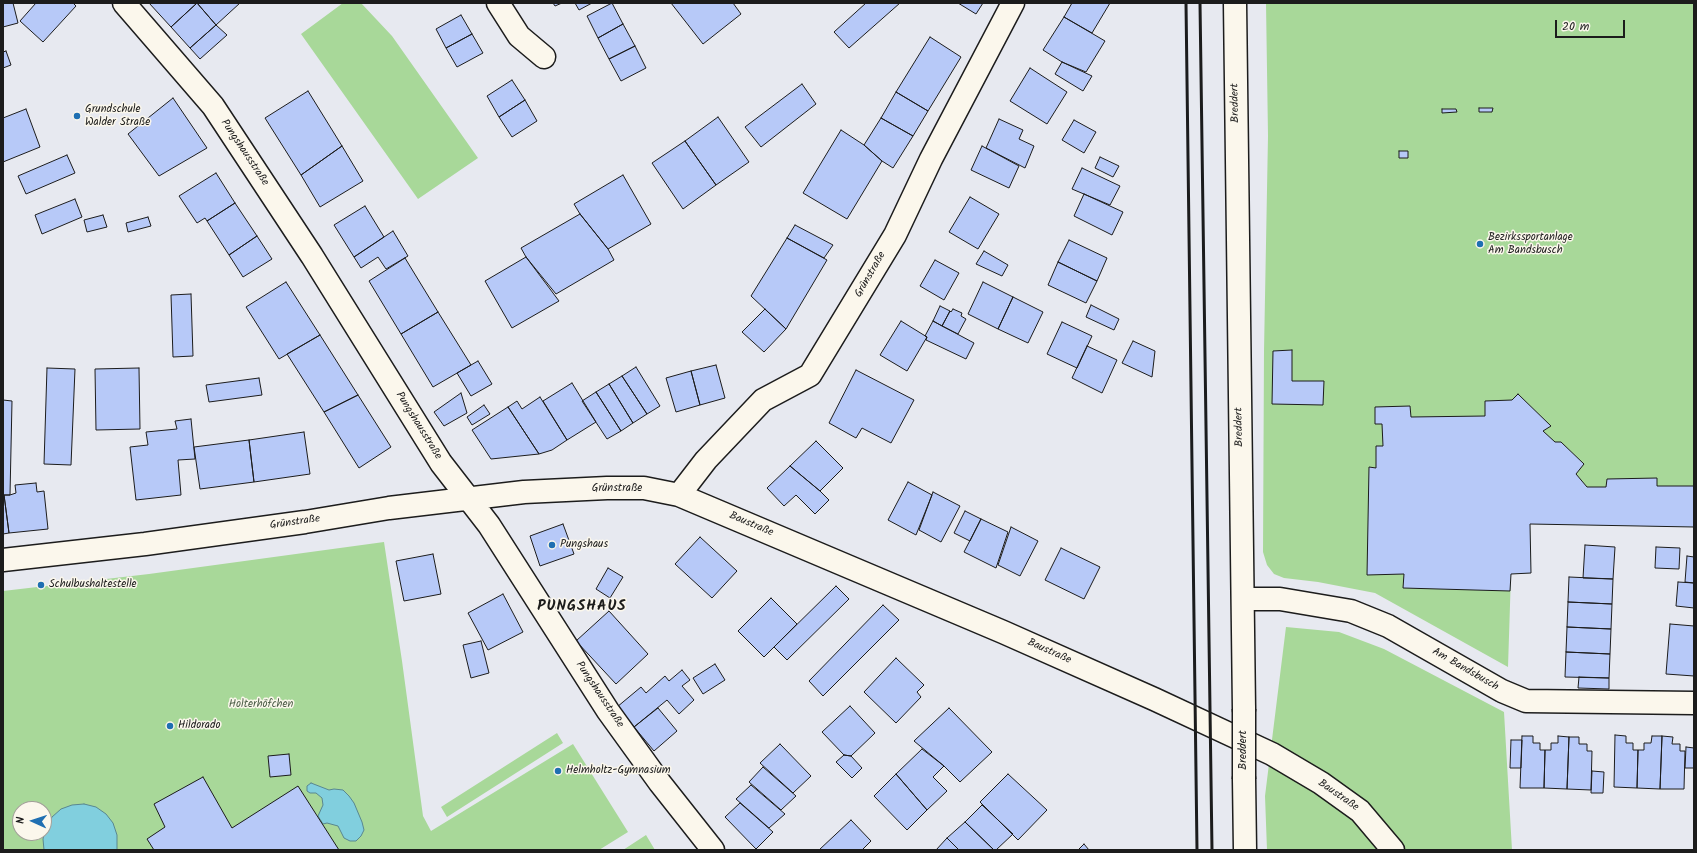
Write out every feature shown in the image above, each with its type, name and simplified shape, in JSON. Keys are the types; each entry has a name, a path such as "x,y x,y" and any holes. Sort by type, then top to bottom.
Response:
{"street":[{"name":"Pungshausstraße","path":"124,3 213,106 312,256 441,463 489,525 608,711 660,783 713,850"},
{"path":"498,3 519,36 544,57"},
{"name":"Grünstraße","path":"3,560 152,543 306,522 389,508 524,492 607,488 644,488 679,495 706,460 763,400 810,375 894,235 938,145 1013,3"},
{"name":"Breddert","path":"1235,3 1245,850"},
{"name":"Baustraße","path":"679,495 1004,632 1272,754 1321,783 1360,811 1393,850"},
{"name":"Am Bandsbusch","path":"1243,599 1280,599 1351,611 1388,626 1502,691 1526,701 1694,703"}],"green space":[{"path":"343,3 361,3 392,36 478,158 418,199 301,34"},
{"name":"Bezirkssportanlage Am Bandsbusch","path":"1266,3 1694,3 1694,527 1530,524 1531,573 1511,574 1508,667 1375,593 1318,582 1284,578 1274,574 1267,565 1263,552 1264,351 1268,136"},
{"name":"Holterhöfchen","path":"384,542 423,816 431,831 573,744 628,832 599,850 3,850 3,591 149,574"},
{"path":"1286,627 1339,632 1384,649 1504,712 1512,850 1267,850 1265,796"},
{"path":"557,733 563,743 447,817 441,807"},
{"path":"646,835 655,850 623,850"}],"water":[{"path":"311,783 329,790 343,790 349,796 354,803 364,830 356,841 350,841 344,838 338,826 327,823 323,824 318,816 323,805 322,798 316,793 310,793 307,791 307,786"},
{"path":"84,804 96,807 106,814 113,823 117,835 117,850 44,850 43,841 52,841 52,817 61,809 72,805"}],"building":[{"path":"3,3 13,3 18,23 3,27"},
{"path":"36,3 73,3 76,6 43,42 20,21"},
{"path":"149,3 197,3 171,27"},
{"path":"197,3 240,3 216,25"},
{"path":"197,3 216,25 190,48 171,27"},
{"path":"553,3 562,3 555,6"},
{"path":"575,3 592,3 579,10"},
{"path":"612,3 623,24 598,38 587,16"},
{"path":"671,3 733,3 741,14 703,44"},
{"path":"866,3 900,3 849,48 834,32"},
{"path":"958,3 983,3 976,14"},
{"path":"1072,3 1110,3 1092,33 1064,17"},
{"path":"461,15 472,34 446,48 436,29"},
{"path":"1064,17 1105,41 1086,72 1062,62 1043,50"},
{"path":"623,24 635,46 609,59 598,38"},
{"path":"216,25 227,35 200,59 190,48"},
{"path":"472,34 483,53 457,67 446,48"},
{"path":"930,37 961,57 928,111 896,92"},
{"path":"635,46 646,68 621,81 609,59"},
{"path":"6,51 11,65 3,68 3,52"},
{"path":"1062,62 1092,76 1083,91 1055,74"},
{"path":"1030,68 1067,92 1047,124 1010,101"},
{"path":"512,80 525,100 499,117 487,96"},
{"path":"802,84 816,104 761,147 745,127"},
{"path":"308,91 342,146 301,175 265,118"},
{"path":"896,92 928,111 913,136 881,118"},
{"path":"173,98 207,148 159,176 128,134"},
{"path":"525,100 537,121 512,137 499,117"},
{"path":"1479,108 1493,108 1492,112 1479,112"},
{"path":"26,109 40,147 3,162 3,118"},
{"path":"1442,109 1456,109 1457,112 1442,113"},
{"path":"718,117 749,162 716,185 685,141"},
{"path":"881,118 913,136 893,168 882,161 864,145"},
{"path":"999,119 1023,130 1019,139 1034,146 1025,168 986,148"},
{"path":"1074,120 1096,132 1084,153 1062,140"},
{"path":"841,130 864,145 882,161 847,219 803,193"},
{"path":"685,141 716,185 683,209 652,163"},
{"path":"342,146 363,181 320,207 301,175"},
{"path":"982,146 1019,166 1009,188 971,170"},
{"path":"1399,151 1408,151 1408,158 1399,158"},
{"path":"67,155 75,173 26,194 18,176"},
{"path":"1100,157 1119,166 1113,177 1095,168"},
{"path":"1082,168 1120,186 1110,205 1072,189"},
{"path":"216,173 235,203 207,221 205,218 197,223 179,196"},
{"path":"623,175 651,224 608,249 580,214 574,204"},
{"path":"1084,194 1123,212 1112,235 1074,216"},
{"path":"970,197 999,214 978,249 949,232"},
{"path":"75,199 82,217 42,234 35,215"},
{"path":"235,203 257,236 229,255 207,221"},
{"path":"365,206 384,237 354,257 334,225"},
{"path":"580,214 608,249 614,260 556,294 526,257 521,248"},
{"path":"103,215 107,227 87,232 84,220"},
{"path":"148,217 151,226 128,232 126,223"},
{"path":"795,225 833,245 824,258 787,238"},
{"path":"393,231 408,256 386,269 378,257 361,268 354,257"},
{"path":"257,236 272,259 243,277 229,255"},
{"path":"787,238 827,260 786,329 751,296"},
{"path":"1069,240 1107,258 1097,281 1058,262"},
{"path":"984,251 1008,265 1002,276 976,264"},
{"path":"526,257 559,301 512,328 485,281"},
{"path":"405,258 438,312 401,334 369,281"},
{"path":"935,260 959,273 944,300 920,286"},
{"path":"1058,262 1097,281 1086,303 1048,285"},
{"path":"286,282 320,335 279,359 246,307"},
{"path":"983,282 1013,297 998,329 968,314"},
{"path":"191,294 193,356 173,357 171,295"},
{"path":"1013,297 1043,312 1028,343 998,329"},
{"path":"1091,305 1119,319 1114,330 1086,317"},
{"path":"940,306 950,311 942,326 933,321"},
{"path":"765,309 786,329 764,352 742,332"},
{"path":"953,309 962,313 961,316 966,319 958,334 942,326 950,311 951,312"},
{"path":"438,312 471,365 433,387 401,334"},
{"path":"901,321 927,337 907,371 880,355"},
{"path":"933,321 974,343 966,359 926,340 927,337 925,336"},
{"path":"1062,322 1092,336 1077,368 1047,354"},
{"path":"320,335 358,395 324,412 287,354"},
{"path":"1133,341 1155,351 1152,377 1122,363"},
{"path":"1087,346 1117,360 1102,393 1072,378"},
{"path":"1292,350 1292,381 1324,381 1323,405 1272,404 1273,351"},
{"path":"478,361 492,384 471,396 457,373"},
{"path":"716,365 725,398 700,405 691,371"},
{"path":"636,367 660,406 647,414 622,376"},
{"path":"47,368 75,369 71,465 44,464"},
{"path":"139,368 140,429 96,430 95,369"},
{"path":"856,370 914,400 891,443 862,428 856,438 829,423"},
{"path":"691,371 700,405 676,412 666,378"},
{"path":"622,376 647,414 633,423 609,384"},
{"path":"259,378 262,395 209,402 206,385"},
{"path":"572,383 596,422 567,440 543,401"},
{"path":"609,384 633,423 621,431 596,392"},
{"path":"596,392 621,431 607,439 582,401"},
{"path":"461,393 467,413 444,426 434,412"},
{"path":"1518,394 1551,426 1543,431 1555,442 1561,442 1584,464 1576,474 1587,487 1606,487 1607,479 1657,478 1657,486 1694,486 1694,527 1530,524 1531,573 1511,574 1510,591 1403,588 1404,574 1367,575 1369,467 1376,468 1376,446 1383,446 1382,424 1375,424 1375,407 1410,406 1411,417 1485,416 1485,401 1512,400"},
{"path":"358,395 391,447 359,468 324,412"},
{"path":"540,397 567,440 552,450 539,454 508,407 517,401 522,409"},
{"path":"3,400 12,401 10,495 4,495 9,533 3,534"},
{"path":"484,405 490,414 472,425 467,417"},
{"path":"508,407 539,454 491,459 472,430"},
{"path":"191,419 195,459 178,460 181,495 136,500 130,447 148,445 146,432 177,429 175,421"},
{"path":"304,432 310,474 254,482 249,440"},
{"path":"249,440 254,482 200,489 194,447"},
{"path":"816,441 843,468 820,491 790,466"},
{"path":"790,466 829,500 815,514 796,495 784,506 767,488"},
{"path":"908,482 932,495 916,535 888,520"},
{"path":"36,483 37,492 44,491 48,529 9,533 4,495 16,493 15,485"},
{"path":"933,492 960,506 941,542 919,530"},
{"path":"965,511 981,519 970,541 954,533"},
{"path":"981,519 1008,532 996,568 964,552"},
{"name":"Pungshaus","path":"563,524 574,554 540,566 530,536"},
{"path":"1011,527 1038,541 1020,576 998,565"},
{"path":"700,537 737,571 712,598 675,564"},
{"path":"1585,545 1615,547 1613,579 1583,578"},
{"path":"1656,547 1680,548 1679,569 1655,568"},
{"path":"1061,548 1100,567 1084,599 1045,580"},
{"path":"433,554 441,594 404,601 396,561"},
{"path":"1687,556 1694,557 1694,583 1685,582"},
{"path":"608,568 623,577 610,598 596,589"},
{"path":"1569,577 1613,579 1612,604 1568,602"},
{"path":"1678,582 1694,583 1694,608 1676,606"},
{"path":"836,586 849,599 787,660 774,647"},
{"path":"503,594 523,632 488,650 468,613"},
{"path":"771,598 797,624 764,657 738,631"},
{"path":"1568,602 1612,604 1611,629 1567,627"},
{"path":"883,605 899,620 823,696 809,681"},
{"path":"609,611 648,654 616,684 576,641"},
{"path":"1670,624 1694,626 1694,676 1666,674"},
{"path":"1567,627 1611,629 1610,654 1566,652"},
{"path":"481,641 489,673 471,678 463,645"},
{"path":"1566,652 1610,654 1609,678 1565,677"},
{"path":"896,658 924,685 917,692 921,697 896,723 864,692"},
{"path":"715,664 725,680 703,694 693,678"},
{"path":"682,670 690,680 682,686 694,700 679,714 667,700 634,727 617,707 641,687 646,693 665,676 669,681"},
{"path":"1579,677 1609,678 1609,689 1578,688"},
{"path":"850,706 875,733 851,756 844,755 822,732"},
{"path":"658,708 677,731 654,751 634,727"},
{"path":"949,708 992,752 960,782 944,766 914,741"},
{"path":"1615,735 1626,736 1626,743 1633,743 1633,750 1638,750 1637,788 1614,787"},
{"path":"1522,736 1533,736 1533,743 1540,743 1540,750 1545,750 1544,788 1520,788"},
{"path":"1558,736 1569,737 1567,789 1544,788 1545,750 1551,750 1551,743 1558,743"},
{"path":"1652,736 1662,736 1660,789 1637,788 1638,750 1644,750 1644,743 1651,743"},
{"path":"1662,736 1673,737 1672,744 1680,744 1680,751 1685,751 1684,789 1660,789"},
{"path":"1569,737 1579,737 1579,744 1587,744 1587,751 1592,751 1591,790 1567,789"},
{"path":"1511,740 1522,740 1521,768 1510,768"},
{"path":"780,744 811,776 793,793 760,763"},
{"path":"1686,747 1694,748 1694,768 1685,768"},
{"path":"922,749 944,766 933,777 947,791 927,810 896,774"},
{"path":"289,754 291,775 270,777 268,756"},
{"path":"844,755 851,756 862,768 852,778 836,762"},
{"path":"763,767 796,796 781,810 749,782"},
{"path":"1592,771 1604,772 1603,793 1591,793"},
{"path":"896,774 927,810 907,830 874,796"},
{"path":"1008,774 1047,810 1018,840 980,802"},
{"path":"203,777 232,828 298,786 339,850 154,850 147,839 165,827 154,804"},
{"path":"751,785 785,814 769,828 736,799"},
{"path":"740,803 773,832 756,849 725,817"},
{"path":"982,805 1013,834 996,850 994,850 965,822"},
{"path":"851,820 871,841 862,850 819,850"},
{"path":"965,822 994,850 959,850 947,838"},
{"path":"947,838 959,850 936,850"},
{"path":"1084,844 1089,850 1078,850"}],"railway":[{"path":"1186,3 1197,850"},
{"path":"1200,3 1212,850"}],"place":[{"name":"Grundschule Walder Straße","path":"77,116"},
{"name":"Bezirkssportanlage Am Bandsbusch","path":"1480,244"},
{"name":"Pungshaus","path":"552,545"},
{"name":"Schulbushaltestelle","path":"41,585"},
{"name":"Hildorado","path":"170,726"},
{"name":"Helmholtz-Gymnasium","path":"558,771"}],"district":[{"name":"PUNGSHAUS","path":"582,607"}]}
